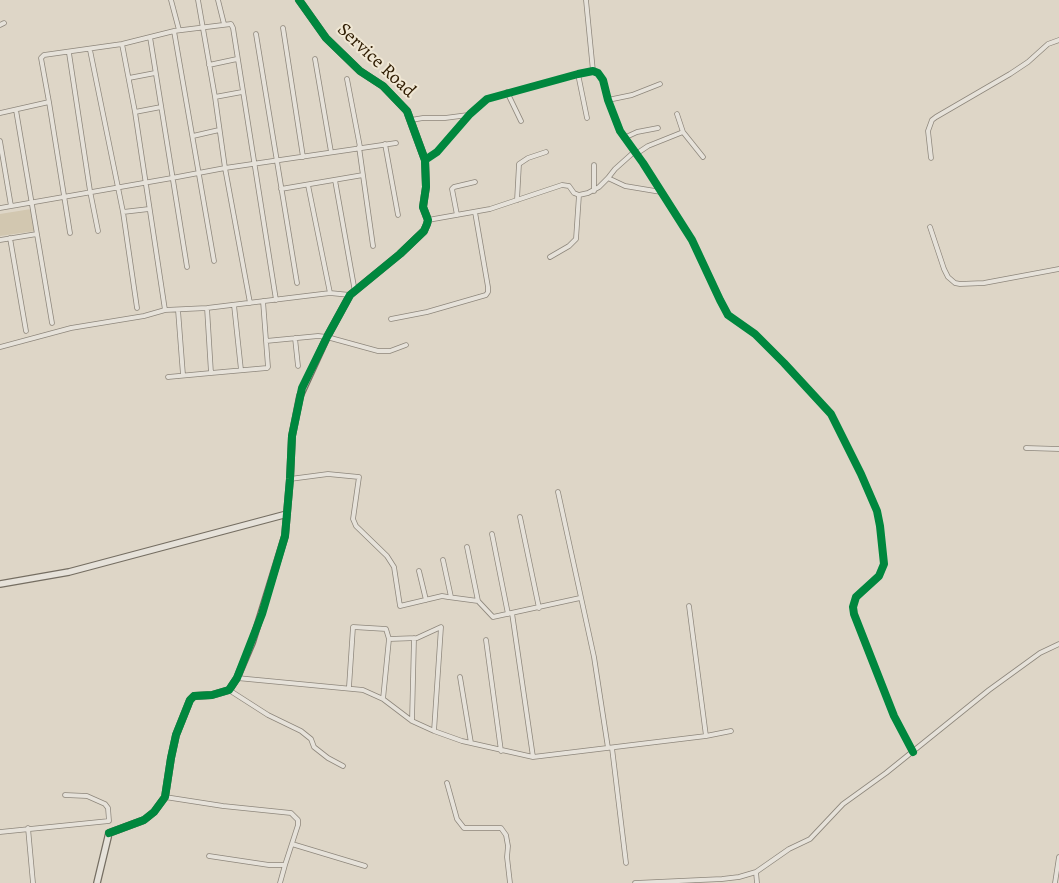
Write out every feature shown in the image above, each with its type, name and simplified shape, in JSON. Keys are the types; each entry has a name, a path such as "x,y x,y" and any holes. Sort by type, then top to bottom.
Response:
{"street":[{"path":"171,0 214,261"},
{"path":"198,0 225,168 250,303"},
{"path":"218,0 224,24"},
{"name":"Service Road","path":"298,0 326,38 360,71 384,86 399,101 411,120 426,160 426,186 423,207 428,220"},
{"path":"586,0 593,71"},
{"path":"70,233 40,58 44,55 90,50 177,31 230,24 233,28 276,300"},
{"path":"283,28 303,157"},
{"path":"256,34 298,283"},
{"path":"150,37 187,268"},
{"path":"931,158 928,131 936,117 1010,74 1028,62 1048,44 1059,40"},
{"path":"122,44 135,112 144,182 165,310"},
{"path":"90,50 123,212 137,308"},
{"path":"69,53 98,232"},
{"path":"315,59 331,152"},
{"path":"209,65 237,60"},
{"path":"426,160 438,152 470,114 487,99 507,92 593,71 603,80 608,100 624,138 644,163 692,240 728,315 755,334 831,414 860,474 877,511 884,564 879,576 856,597 853,607 854,614 894,716 913,752"},
{"path":"129,78 156,74"},
{"path":"578,74 587,118"},
{"path":"347,79 373,246"},
{"path":"608,100 632,95 660,84"},
{"path":"214,97 242,92"},
{"path":"507,92 521,121"},
{"path":"0,113 49,102"},
{"path":"135,112 161,107"},
{"path":"16,110 52,322"},
{"path":"411,120 470,114"},
{"path":"677,114 683,132 703,157"},
{"path":"624,138 637,132 658,128"},
{"path":"193,136 220,130"},
{"path":"109,833 144,820 154,812 165,798 170,758 176,735 190,700 194,696 212,695 229,690 237,678 262,614 281,549 287,514 292,436 300,396 327,337 352,293 394,260 424,231 428,220 475,212 562,185 570,186 574,193 579,195 594,191 615,169 635,153 683,132"},
{"path":"0,141 11,206"},
{"path":"0,208 254,163 277,162 359,147 396,143"},
{"path":"385,144 398,216"},
{"path":"517,200 519,164 528,158 546,152"},
{"path":"594,165 594,191"},
{"path":"281,189 363,175"},
{"path":"608,178 626,186 661,192"},
{"path":"335,180 352,293"},
{"path":"456,215 452,188 475,182"},
{"path":"308,184 330,293"},
{"path":"550,258 569,246 576,239 579,195"},
{"path":"123,212 149,209"},
{"path":"391,319 427,312 486,295 488,287 475,212"},
{"path":"930,227 944,269 948,277 955,283 984,283 1059,269"},
{"path":"0,240 37,234"},
{"path":"10,238 26,331"},
{"path":"0,346 72,328 144,316 165,310 206,308 330,293 352,293"},
{"path":"168,378 268,367 264,301"},
{"path":"234,304 241,370"},
{"path":"206,308 211,373"},
{"path":"178,310 183,376"},
{"path":"266,342 318,336 378,351 390,351 406,345"},
{"path":"295,338 298,366"},
{"path":"1026,448 1059,449"},
{"path":"290,479 328,474 359,477 353,519 356,526 387,556 394,567 400,606 442,596 478,601"},
{"path":"558,492 598,679 626,863"},
{"path":"0,584 69,572 287,514"},
{"path":"520,517 539,608"},
{"path":"492,534 510,614 533,757"},
{"path":"467,547 478,601 493,618 580,598"},
{"path":"444,560 451,597"},
{"path":"419,571 426,600"},
{"path":"689,606 706,736"},
{"path":"349,687 353,627 386,628 389,639 383,699"},
{"path":"389,639 414,638 441,627 434,731"},
{"path":"412,721 414,638"},
{"path":"486,640 501,751"},
{"path":"635,883 722,879 756,872 790,849 810,839 843,804 913,752 989,690 1032,658 1059,644"},
{"path":"460,677 471,743"},
{"path":"237,678 349,687 363,690 383,699 412,721 434,731 501,751 533,757 706,736 731,731"},
{"path":"229,690 268,715 301,731 311,739 314,747 328,758 344,766"},
{"path":"447,783 457,819 464,828 501,828 506,835 510,883"},
{"path":"65,795 87,796 105,804 108,808 109,833 96,883"},
{"path":"165,798 291,813 296,817 298,825 280,883"},
{"path":"0,832 109,821"},
{"path":"28,828 33,883"},
{"path":"292,844 365,866"},
{"path":"210,856 269,865 285,865"},
{"path":"1055,883 1059,857"},
{"path":"756,872 757,883"}],"shaded area":[{"path":"31,209 35,231 0,236 0,214"}],"cycle path":[{"path":"109,833 144,820 154,812 165,797 176,735 190,700 194,696 212,695 229,690 237,678 262,614 285,536 292,436 302,388 350,295 400,254 424,231 428,220 423,207 426,187 425,160 407,111 383,86 360,71 326,38 299,0"},
{"path":"425,160 437,152 470,114 487,99 578,74 593,71 598,73 603,80 608,100 620,131 643,163 692,240 728,315 755,334 831,414 861,474 877,511 884,564 879,576 856,597 853,607 854,614 894,716 913,752"}]}
